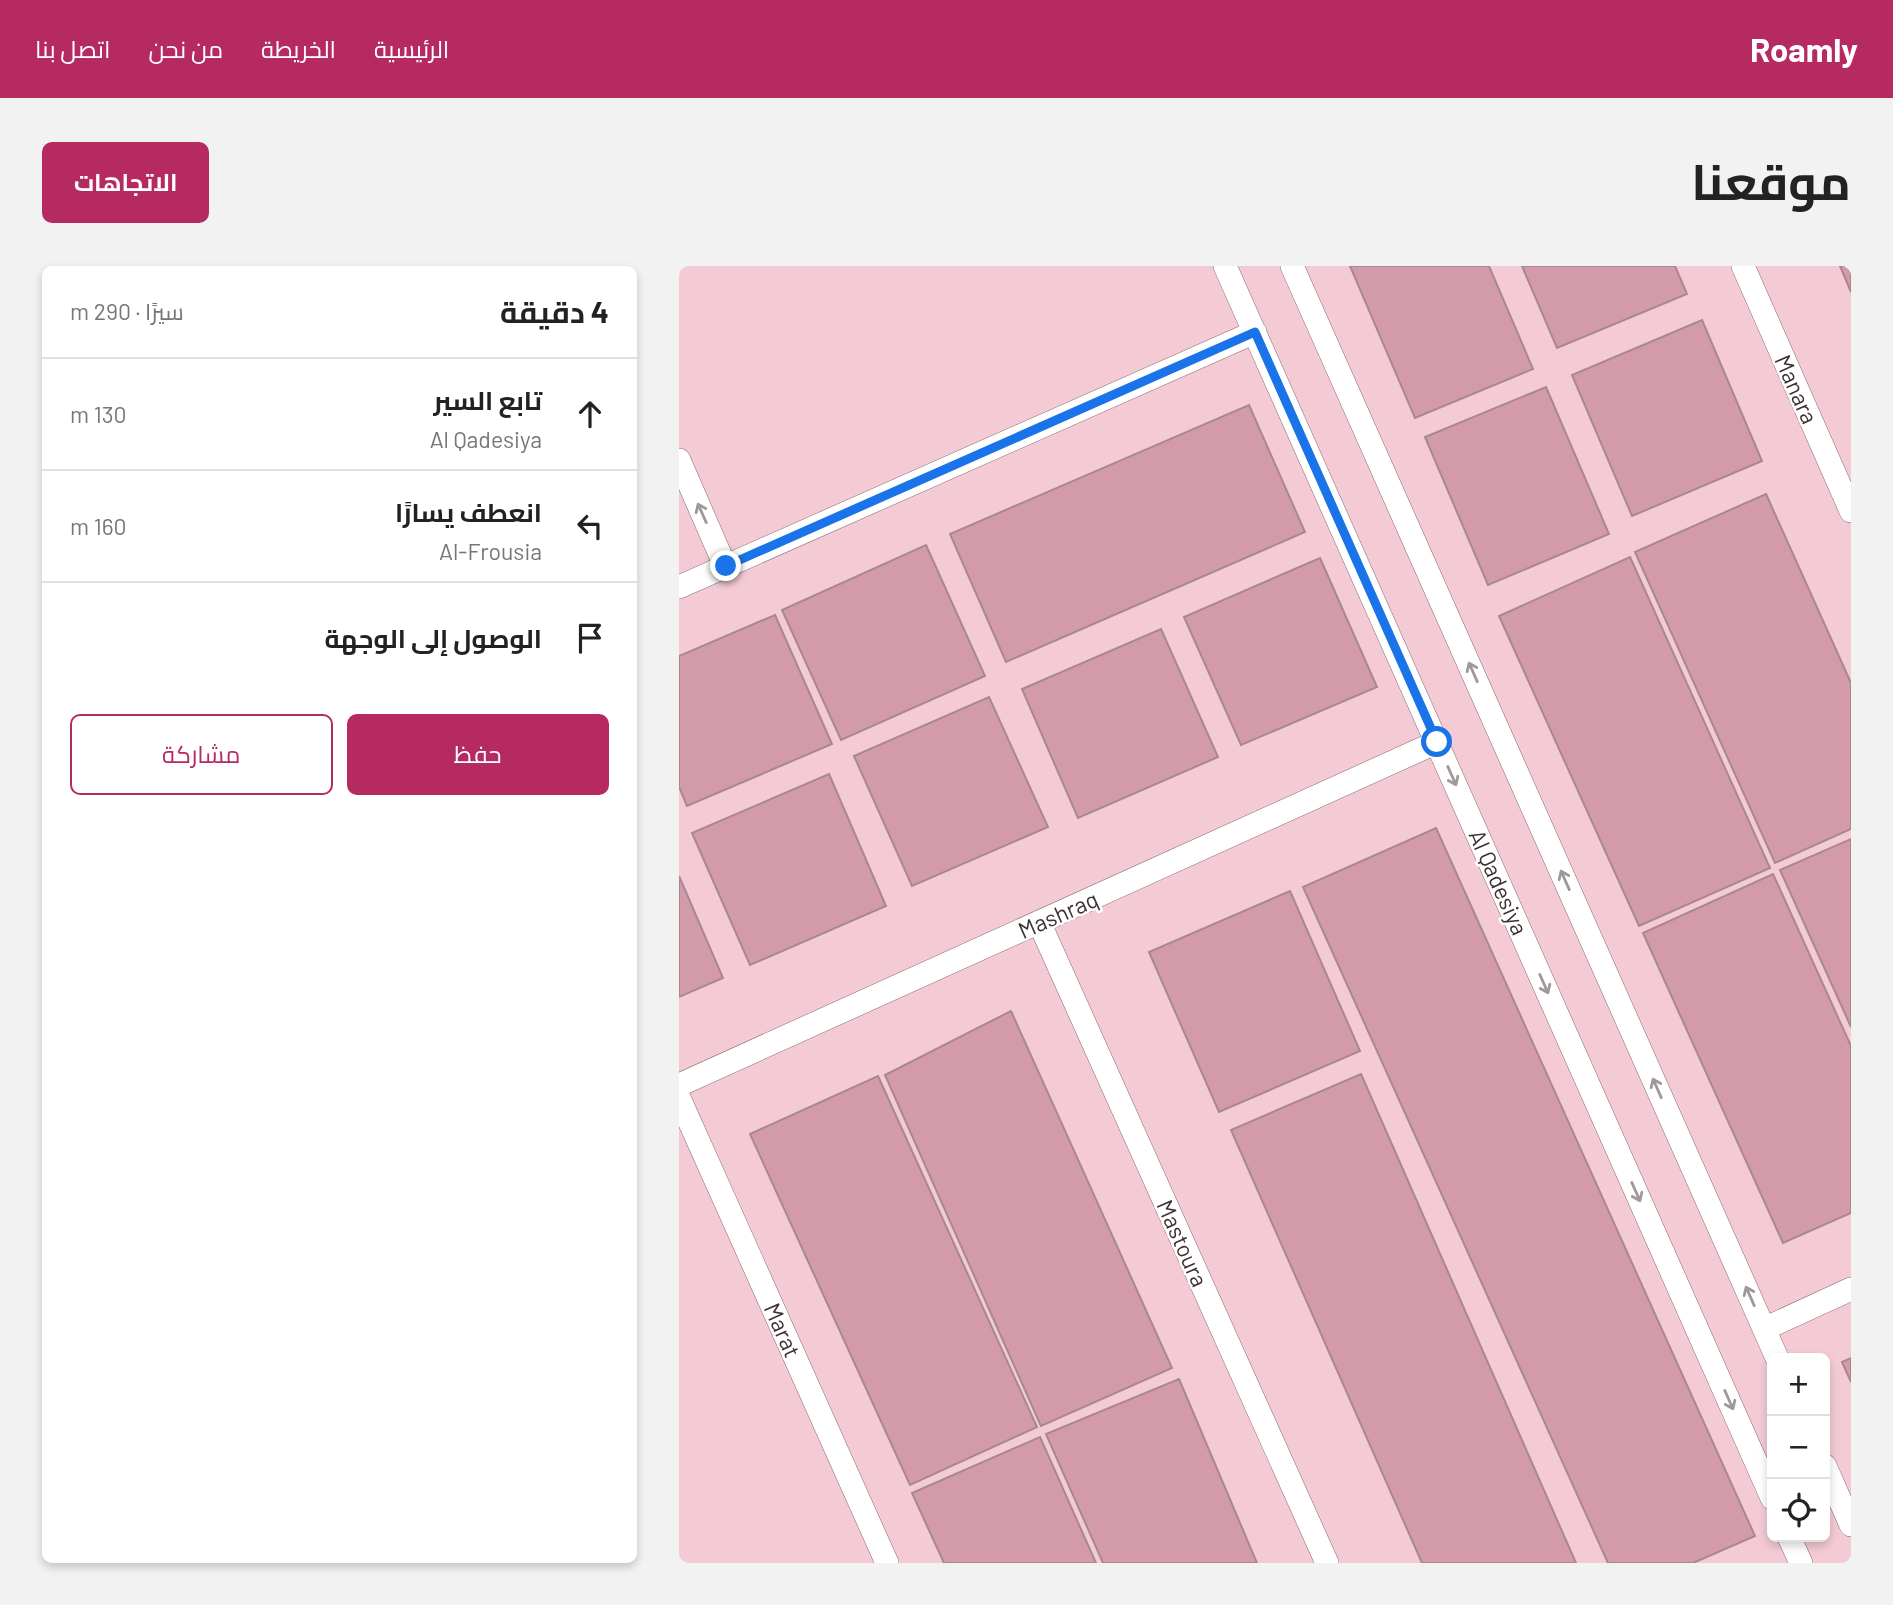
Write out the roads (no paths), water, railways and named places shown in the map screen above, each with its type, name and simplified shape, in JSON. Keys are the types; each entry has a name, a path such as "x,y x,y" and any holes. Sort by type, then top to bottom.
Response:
{"street":[{"name":"Al Qadesiya","path":"1225,266 1767,1487"},
{"path":"1292,266 1775,1353"},
{"name":"Manara","path":"1743,266 1851,512"},
{"path":"679,587 1255,332"},
{"path":"679,460 726,566"},
{"name":"Mashraq","path":"679,1085 1437,742"},
{"name":"Mastoura","path":"1039,922 1327,1563"},
{"name":"Marat","path":"679,1098 887,1563"},
{"path":"1764,1329 1851,1289"},
{"path":"1830,1477 1851,1525"},
{"path":"1791,1542 1801,1563"}]}
